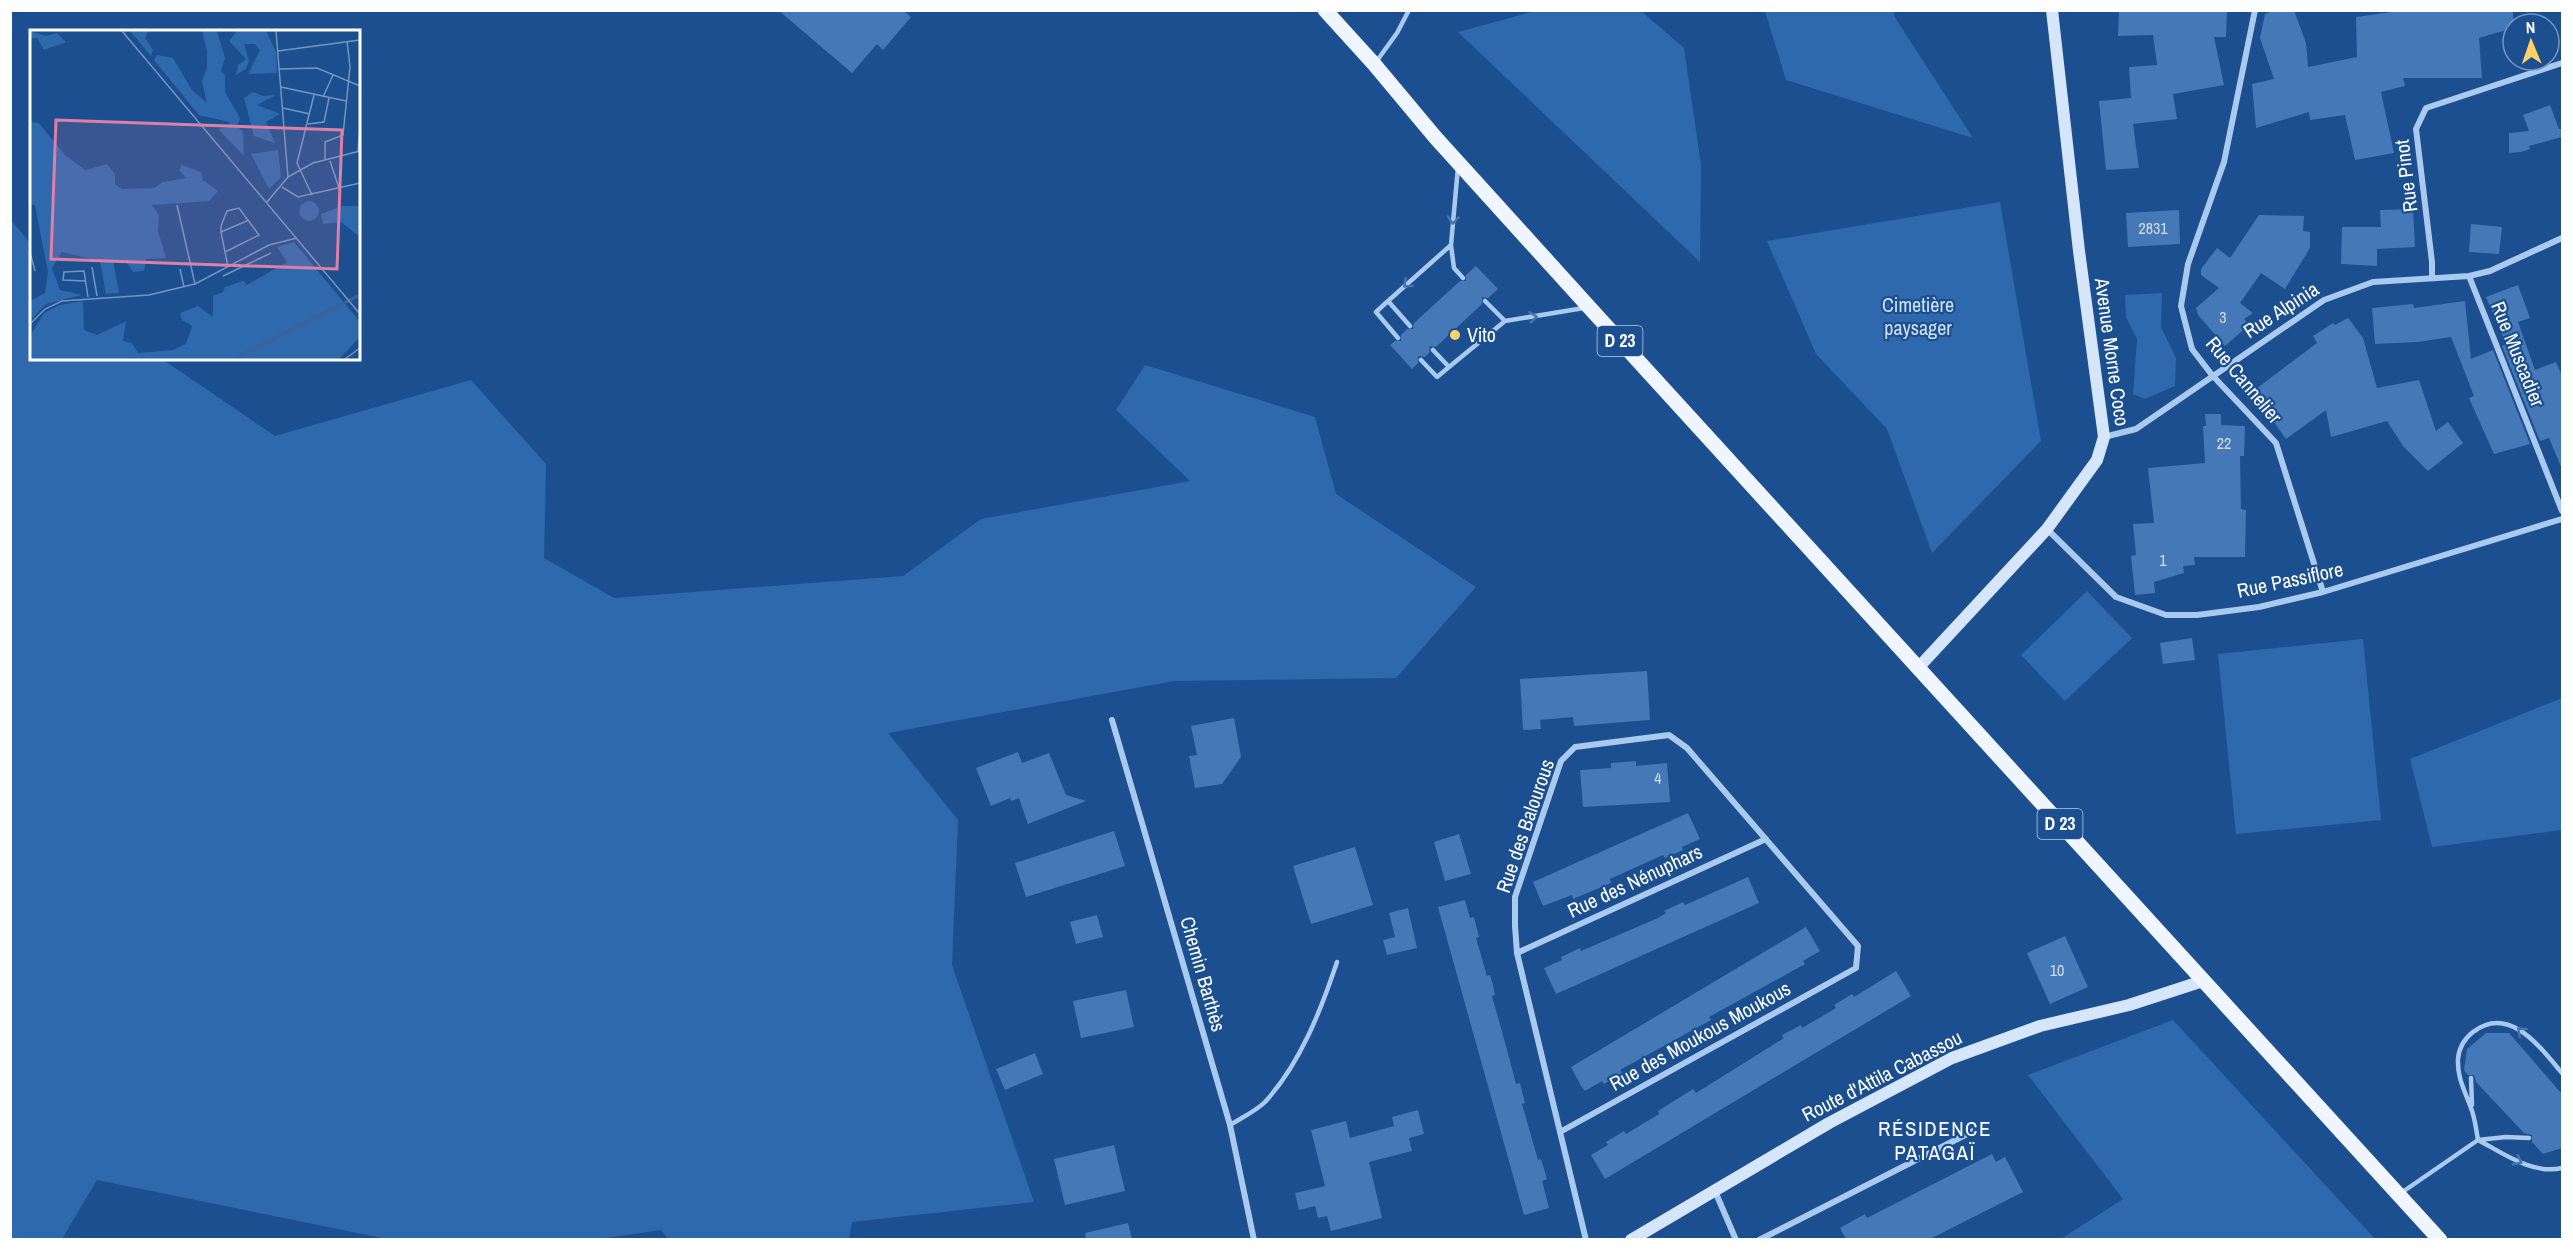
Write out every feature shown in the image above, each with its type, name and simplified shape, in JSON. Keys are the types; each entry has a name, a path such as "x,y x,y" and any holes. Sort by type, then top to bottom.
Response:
{"main road":[{"name":"D 23","path":"1325,10 1589,307 2440,1239"}],"street":[{"name":"Avenue Morne Coco","path":"1918,668 2047,529 2097,460 2104,437 2079,251 2052,10"},
{"name":"Rue Cannelier","path":"2254,10 2224,162 2188,264 2181,306 2192,349 2212,375 2276,443 2324,592"},
{"name":"Rue Pinot","path":"2432,277 2433,262 2416,129 2426,108 2562,63"},
{"name":"Rue Alpinia","path":"2104,437 2136,429 2324,300 2373,282 2469,276 2490,271 2562,238"},
{"name":"Rue Muscadier","path":"2469,276 2562,511"},
{"name":"Rue Passiflore","path":"2047,529 2116,597 2166,615 2197,615 2259,608 2324,592 2562,519"},
{"name":"Chemin Barthès","path":"1112,720 1230,1125 1254,1239"},
{"name":"Rue des Balourous","path":"1586,1239 1517,953 1515,897 1561,761 1575,747 1670,735 1687,748 1858,946 1856,968"},
{"name":"Rue des Nénuphars","path":"1517,953 1766,839"},
{"name":"Rue des Moukous Moukous","path":"1560,1132 1856,968"},
{"name":"Route d'Attila Cabassou","path":"1631,1239 1829,1123 1952,1058 2040,1026 2129,1005 2203,981"},
{"path":"1759,1239 1975,1130"},
{"path":"1715,1190 1736,1239"}],"lane":[{"path":"1374,64 1397,33 1409,10"},
{"path":"1458,161 1451,245 1454,268 1463,278"},
{"path":"1398,338 1376,312 1451,245"},
{"path":"1485,301 1505,321"},
{"path":"1388,302 1410,326"},
{"path":"1421,360 1437,377 1505,321 1552,315 1589,307"},
{"path":"1433,350 1449,367"},
{"path":"1230,1125 1264,1103 1291,1067 1311,1026 1337,962"},
{"path":"2472,1109 2460,1082 2458,1058 2464,1040 2481,1026 2497,1022 2516,1025 2562,1072"},
{"path":"2471,1078 2472,1109 2478,1140"},
{"path":"2398,1194 2478,1140 2506,1137 2529,1138"},
{"path":"2478,1140 2529,1167 2554,1170 2562,1168"}],"green space":[{"path":"1535,11 1641,11 1684,48 1701,165 1700,262 1458,32"},
{"path":"1765,11 1894,11 1894,16 1973,138 1786,80"},
{"name":"Cimetière paysager","path":"2000,202 2041,441 1932,553 1887,429 1816,354 1767,241"},
{"path":"11,220 30,243 30,360 163,360 275,436 471,380 546,464 544,558 614,598 903,576 981,519 1190,481 1116,410 1145,365 1315,417 1336,494 1476,587 1396,678 1174,681 888,733 958,820 952,965 1034,1202 852,1222 849,1239 668,1239 661,1230 593,1240 387,1239 97,1180 62,1239 11,1239"},
{"path":"2162,293 2161,327 2176,358 2175,386 2145,399 2133,394 2137,339 2126,317 2125,295"},
{"path":"2087,591 2132,638 2065,701 2021,655"},
{"path":"2363,639 2381,820 2236,834 2218,654"},
{"path":"2562,698 2562,830 2432,847 2410,759"},
{"path":"2173,1020 2375,1239 2061,1239 2123,1199 2028,1075"}],"building":[{"path":"778,10 903,10 911,17 883,50 877,44 852,73"},
{"path":"2119,10 2227,10 2226,37 2214,37 2224,85 2173,94 2177,119 2133,124 2139,168 2106,170 2099,101 2131,98 2129,67 2157,65 2153,35 2118,36"},
{"path":"2275,10 2294,10 2306,43 2308,67 2357,57 2356,17 2406,10 2513,10 2513,12 2501,12 2501,32 2479,38 2482,78 2403,78 2405,86 2381,92 2394,153 2355,160 2345,115 2310,120 2309,112 2256,128 2252,84 2274,79 2260,38 2265,14"},
{"path":"2550,105 2559,129 2562,129 2562,137 2529,146 2530,149 2521,152 2509,153 2509,133 2529,131 2523,115"},
{"path":"2413,209 2415,247 2377,249 2377,266 2341,264 2342,227 2381,227 2380,210"},
{"path":"2179,210 2180,244 2128,247 2126,213"},
{"path":"2259,215 2304,216 2303,231 2310,232 2310,248 2285,289 2261,273 2240,303 2253,313 2244,319 2249,325 2225,346 2198,315 2196,308 2219,288 2201,275 2201,269 2217,248 2230,258"},
{"path":"2471,224 2502,227 2499,254 2469,252"},
{"path":"1476,266 1498,289 1488,298 1482,297 1482,304 1436,347 1430,346 1429,353 1425,357 1418,356 1418,363 1412,369 1390,345 1395,341 1401,341 1401,335 1407,329 1413,329 1414,323 1460,281 1466,281 1466,275"},
{"path":"2518,285 2530,318 2518,322 2535,370 2556,362 2562,376 2562,469 2549,438 2540,441 2502,346 2506,344 2486,297"},
{"path":"2465,301 2471,359 2493,350 2530,444 2494,454 2469,398 2474,396 2451,337 2418,342 2375,344 2372,308 2413,304 2414,308"},
{"path":"2348,318 2363,338 2377,388 2419,380 2436,431 2448,422 2463,443 2428,471 2403,446 2387,421 2331,437 2326,410 2286,439 2252,392 2317,343 2313,336 2333,323 2335,325"},
{"path":"2205,414 2221,414 2221,425 2245,426 2244,456 2240,456 2241,509 2246,510 2245,557 2194,557 2195,565 2183,566 2184,573 2154,582 2155,593 2135,595 2131,556 2136,555 2133,524 2154,523 2148,468 2205,463 2203,426 2206,426"},
{"path":"2192,638 2195,660 2163,664 2160,643"},
{"path":"1647,671 1650,720 1574,726 1573,717 1540,720 1541,729 1523,730 1520,679"},
{"path":"1234,718 1241,757 1222,784 1195,788 1189,756 1197,755 1191,726"},
{"path":"1018,752 1022,763 1049,753 1066,795 1086,801 1028,824 1019,798 1011,801 1010,798 991,806 976,768"},
{"path":"1636,761 1636,766 1667,763 1670,802 1583,807 1580,770 1611,768 1611,763"},
{"path":"1688,813 1700,839 1682,847 1683,850 1665,858 1663,855 1610,879 1611,883 1573,899 1572,895 1543,906 1533,882"},
{"path":"1114,831 1125,866 1026,897 1015,863"},
{"path":"1459,834 1471,874 1445,881 1434,842"},
{"path":"1355,847 1373,905 1311,924 1293,866"},
{"path":"1748,877 1759,903 1556,994 1544,968 1562,960 1561,957 1580,948 1581,951 1658,918 1666,913 1664,911 1683,902 1685,905"},
{"path":"1465,900 1470,918 1474,917 1479,937 1476,938 1487,976 1490,975 1493,985 1495,995 1492,996 1516,1084 1520,1083 1525,1103 1522,1104 1538,1160 1541,1159 1547,1179 1542,1181 1549,1208 1524,1215 1438,907"},
{"path":"1408,908 1417,948 1387,955 1383,940 1395,937 1389,913"},
{"path":"1097,915 1103,937 1076,944 1070,922"},
{"path":"1806,927 1820,951 1803,961 1805,964 1709,1017 1711,1020 1620,1070 1622,1073 1604,1084 1602,1081 1585,1091 1581,1086 1571,1067"},
{"path":"2065,936 2088,987 2050,1004 2027,953"},
{"path":"1896,971 1911,996 1605,1179 1591,1155 1608,1145 1606,1142 1624,1131 1626,1134 1659,1114 1658,1111 1693,1089 1696,1093 1784,1038 1782,1035 1801,1025 1802,1028 1836,1008 1834,1005 1852,994 1854,997"},
{"path":"1126,990 1134,1027 1081,1038 1073,1001"},
{"path":"2486,1033 2509,1033 2562,1094 2562,1148 2543,1154 2532,1142 2532,1135 2524,1133 2476,1082 2474,1075 2468,1075 2464,1070 2467,1049"},
{"path":"1035,1053 1043,1074 1005,1090 996,1069"},
{"path":"1418,1110 1424,1134 1409,1138 1412,1151 1369,1162 1382,1218 1331,1231 1327,1216 1318,1218 1315,1206 1299,1210 1295,1193 1325,1186 1311,1130 1346,1121 1350,1138 1394,1126 1392,1117"},
{"path":"1114,1145 1125,1191 1065,1205 1054,1159"},
{"path":"1992,1154 1996,1162 2005,1157 2023,1192 1930,1239 1846,1239 1840,1228 1865,1214 1867,1218"},
{"path":"1128,1223 1132,1239 1086,1239 1085,1233"}],"place":[{"name":"Vito","path":"1455,335"}],"district":[{"name":"RÉSIDENCE PATAGAÏ","path":"1935,1141"}]}
